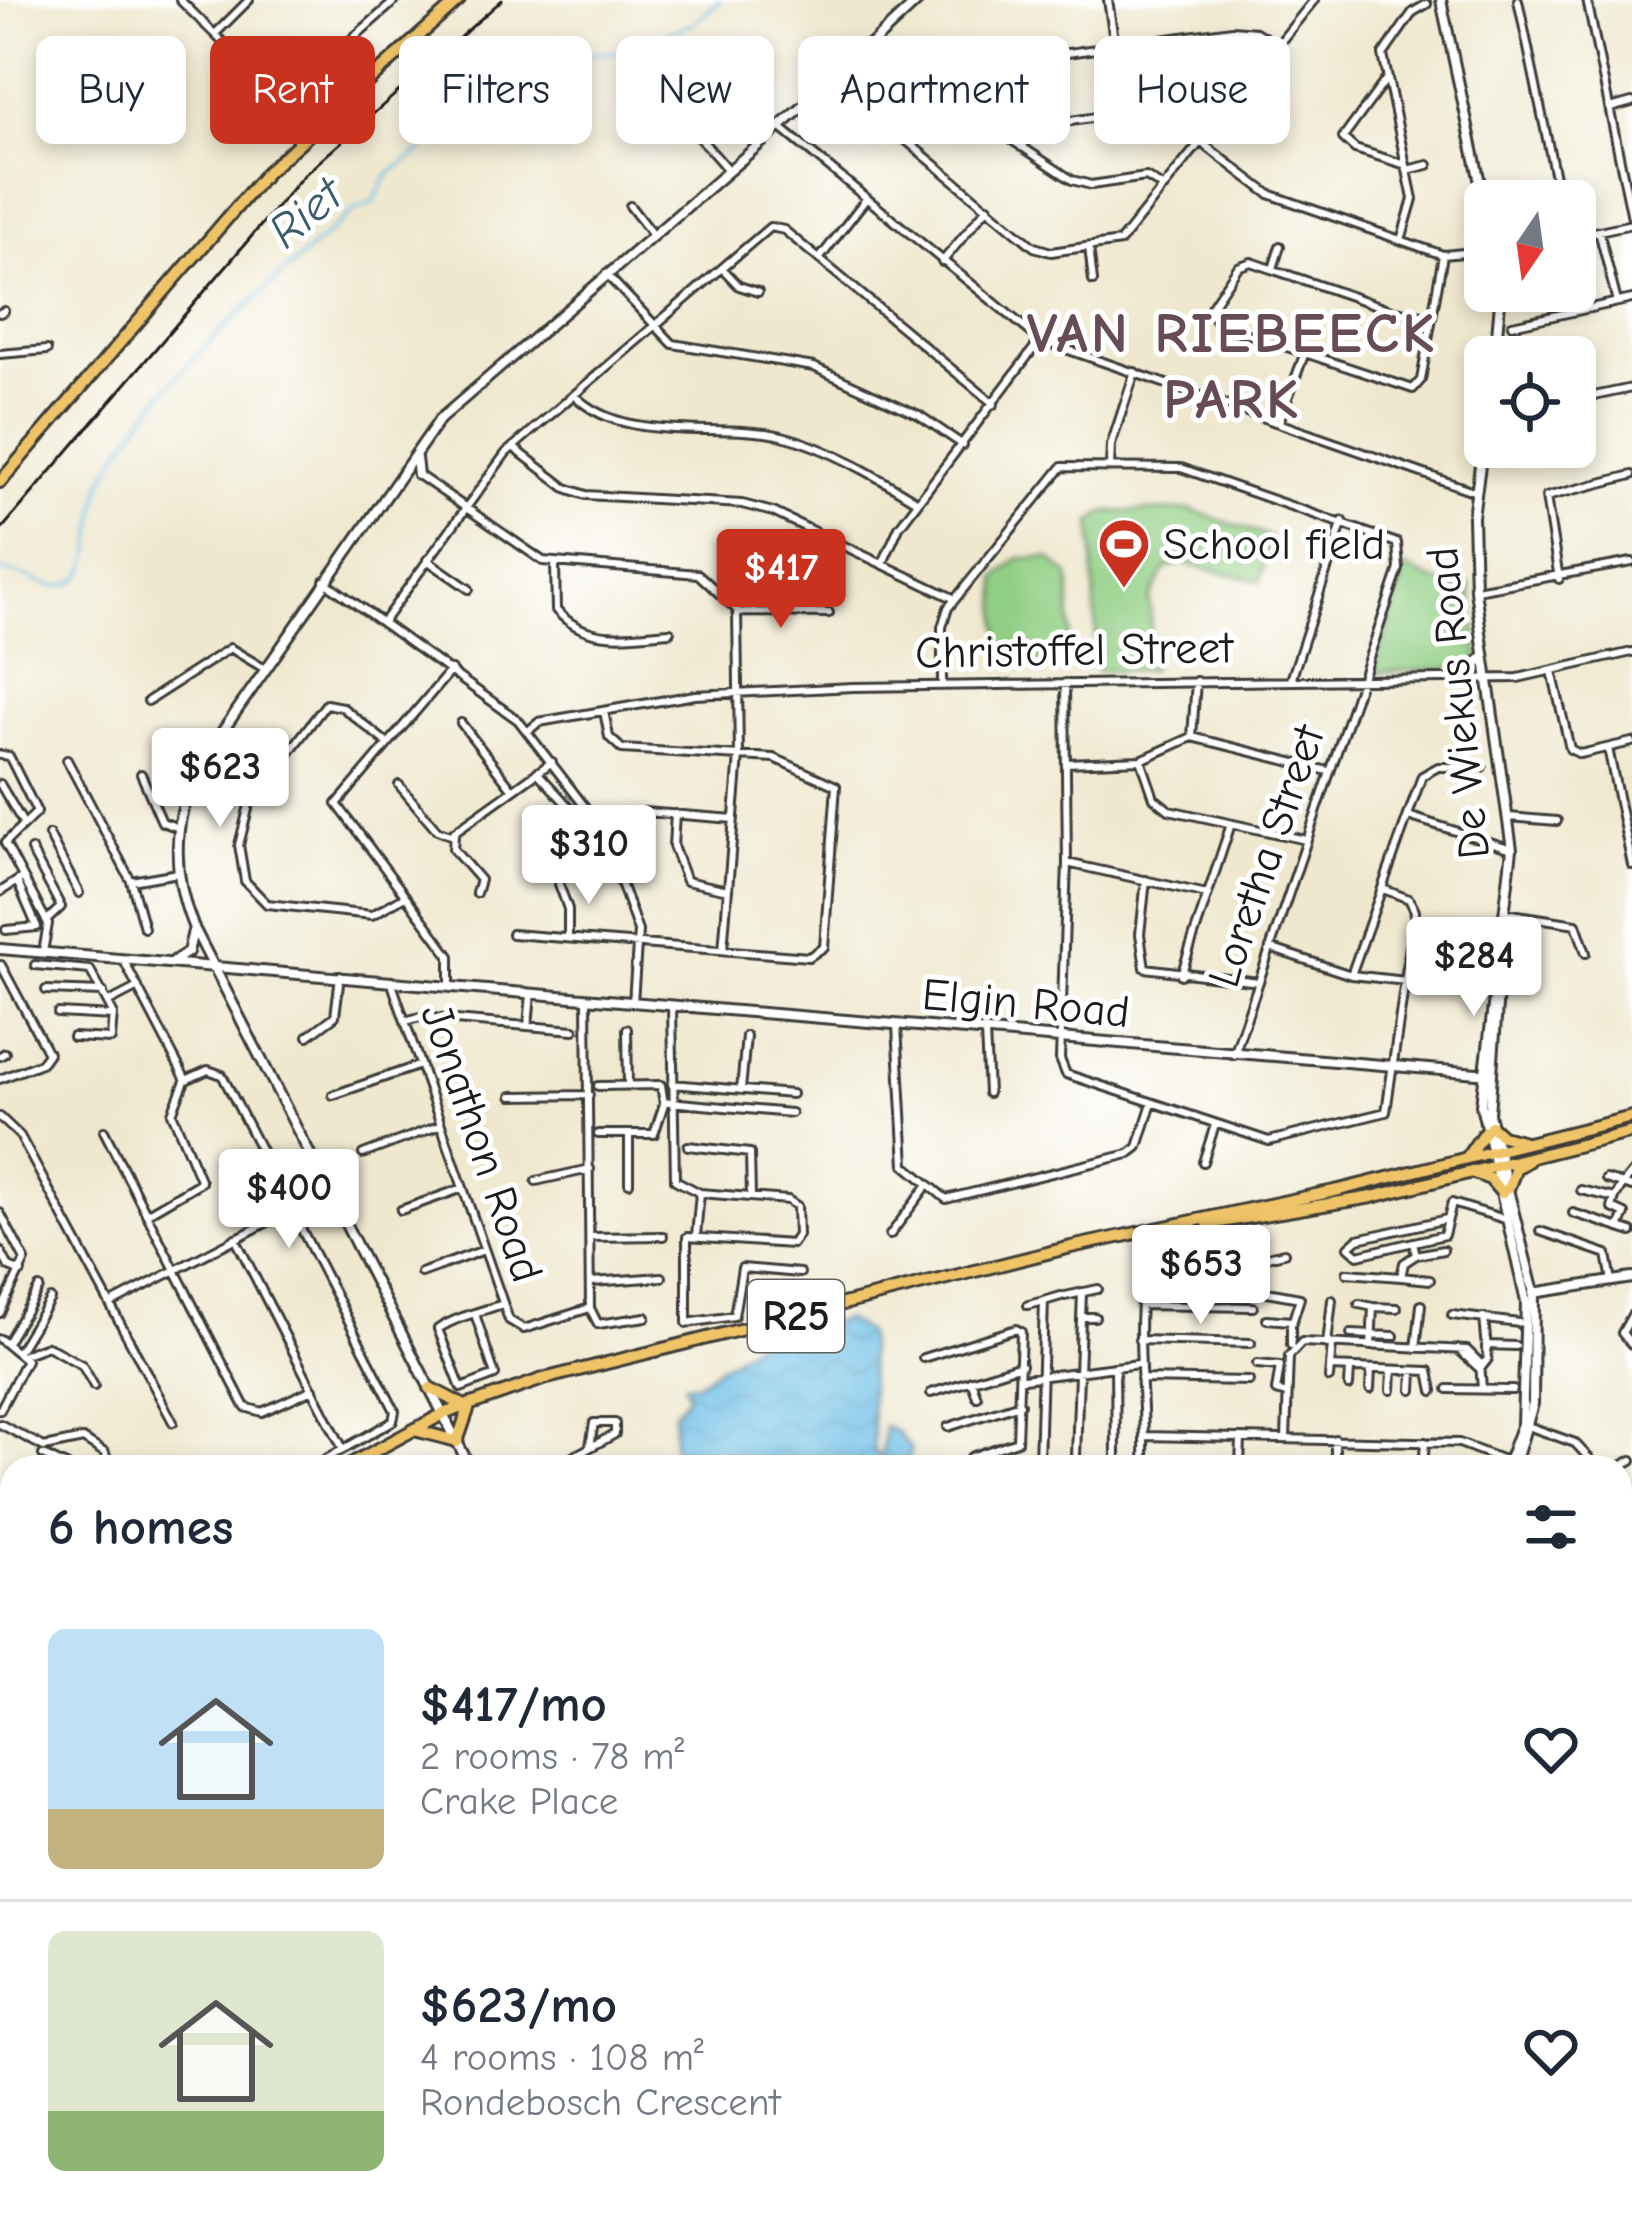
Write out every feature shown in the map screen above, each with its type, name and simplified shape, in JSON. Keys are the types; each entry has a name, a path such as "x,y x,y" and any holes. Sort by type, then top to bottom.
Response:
{"main road":[{"path":"375,73 459,0"},
{"path":"0,482 293,146"},
{"name":"R25","path":"1497,1157 1533,1142 1632,1117"},
{"path":"1533,1142 1488,1129 1466,1166 1505,1191 1523,1162 1600,1139"},
{"name":"R25","path":"366,1455 467,1403 1165,1227 1297,1212 1497,1157 1632,1132"},
{"path":"431,1389 467,1403 457,1442 415,1427 431,1389"}],"street":[{"path":"180,0 215,34 249,0"},
{"path":"355,36 396,0"},
{"path":"1110,0 1115,36"},
{"path":"1285,36 1314,0"},
{"path":"1442,0 1480,180"},
{"path":"1518,0 1556,180"},
{"path":"1586,0 1632,221 1596,232"},
{"path":"880,36 918,1"},
{"path":"1401,240 1413,206 1384,50 1426,4"},
{"path":"1189,36 1232,30 1263,36"},
{"path":"1387,78 1343,138 1354,149 1406,168 1428,165"},
{"path":"1610,108 1632,103"},
{"path":"464,1455 193,926 178,874 179,828 200,765 440,419 798,108"},
{"path":"1021,147 1043,124 1094,117"},
{"path":"776,127 1040,340 1475,492"},
{"path":"705,144 727,169"},
{"path":"911,144 1042,251 1126,239 1200,144"},
{"path":"1016,144 1081,184 1146,177 1164,188"},
{"path":"1204,144 1262,190 1443,255 1464,253"},
{"path":"1621,166 1632,164"},
{"path":"819,259 866,199"},
{"path":"630,206 651,233"},
{"path":"942,262 988,207"},
{"path":"383,622 513,447 774,226 994,404"},
{"path":"1599,231 1616,302"},
{"path":"1274,269 1280,246"},
{"path":"1090,247 1093,281"},
{"path":"1429,316 1394,311 1251,262 1238,267 1209,310 1218,324 1414,389 1421,380 1443,255"},
{"path":"722,268 739,286 758,292"},
{"path":"605,273 652,328 694,352 774,357 814,367 919,415 963,445"},
{"path":"1512,325 1632,299"},
{"path":"883,563 888,542 1040,340"},
{"path":"0,354 47,350"},
{"path":"1279,422 1304,355"},
{"path":"1110,466 1111,445 1135,372"},
{"path":"1596,396 1632,388"},
{"path":"573,394 592,412 622,422 787,437 918,502"},
{"path":"405,466 440,419"},
{"path":"513,447 566,488 582,494 758,507 955,599 942,627 942,685"},
{"path":"418,451 418,475"},
{"path":"405,466 538,559 698,574 739,612 829,613"},
{"name":"Loretha Street","path":"955,599 1057,469 1181,468 1391,538 1401,557 1235,1053"},
{"name":"De Wiekus Road","path":"1479,468 1474,590 1512,849 1484,1077 1488,1129 1505,1191"},
{"path":"1559,579 1546,497 1632,476"},
{"path":"1291,680 1343,521"},
{"path":"427,560 469,589"},
{"path":"1474,590 1559,579 1632,562"},
{"path":"555,564 556,610 583,632 601,636 670,632"},
{"path":"327,582 452,670 528,731 602,829 639,944 633,1004"},
{"path":"723,950 739,756 739,612"},
{"path":"148,701 230,648 264,672"},
{"name":"Christoffel Street","path":"528,731 539,722 695,694 942,685 1518,678 1632,652"},
{"path":"1456,677 1474,669 1482,656"},
{"path":"450,987 452,958 338,807 342,794 452,670"},
{"path":"1552,670 1570,749 1580,754 1632,742"},
{"path":"1192,737 1196,681"},
{"path":"1066,683 1062,1040 1066,1075 1273,1142 1382,1114 1391,1104 1414,906 1382,889"},
{"path":"387,743 338,705 323,706 251,801 241,832 240,863 250,891 267,904 376,915 405,896"},
{"path":"512,934 809,956 822,950 839,794 826,779 779,759 622,748 608,737 604,711"},
{"path":"461,723 513,790"},
{"path":"1066,763 1141,760 1192,737 1329,771"},
{"path":"1608,748 1632,865"},
{"path":"0,754 9,756 36,810 3,842 38,927 6,930"},
{"path":"67,760 131,881 144,928"},
{"path":"1141,760 1161,805 1306,840"},
{"path":"476,893 480,880 453,849 454,834 552,762"},
{"path":"1351,975 1426,772 1482,767"},
{"path":"537,772 582,821 581,828 559,845"},
{"path":"141,774 162,822 179,828"},
{"path":"0,784 23,823"},
{"path":"398,785 437,830 454,834"},
{"path":"602,829 642,813 734,819"},
{"path":"675,814 673,846 686,881 728,890"},
{"path":"1408,816 1512,849"},
{"path":"1509,817 1557,821"},
{"path":"1181,975 1231,824"},
{"path":"49,836 79,892"},
{"path":"31,850 61,908 46,921"},
{"path":"44,874 63,862"},
{"path":"1067,863 1207,894"},
{"path":"131,881 178,874"},
{"path":"0,892 20,879"},
{"path":"20,879 46,921 43,952"},
{"path":"1147,880 1141,960 1156,973 1259,982"},
{"path":"559,884 568,909 568,938"},
{"path":"1505,913 1576,923 1586,953"},
{"path":"172,961 190,949 193,926"},
{"path":"1270,948 1351,975 1406,981"},
{"name":"Elgin Road","path":"0,949 1484,1077"},
{"path":"123,958 186,1080"},
{"path":"0,1079 41,1063 48,1053 1,965"},
{"path":"35,965 88,969 109,1003 113,1016 110,1040 73,1037"},
{"path":"223,985 236,966"},
{"path":"308,1036 333,1019 340,976"},
{"name":"Jonathon Road","path":"391,981 513,1325 529,1328 590,1308"},
{"path":"109,1003 138,987"},
{"path":"46,990 103,992"},
{"path":"528,1026 531,994"},
{"path":"587,1000 590,1308 601,1325 646,1317"},
{"path":"674,1010 669,1102 675,1180 700,1192 796,1203 796,1242 696,1236 685,1243 686,1319 691,1326 734,1316 742,1268 800,1273"},
{"path":"58,1013 113,1016"},
{"path":"405,1022 420,1017 574,1030"},
{"path":"897,1027 905,1165 926,1187 950,1199 1129,1154 1138,1147 1152,1103"},
{"path":"627,1029 628,1085"},
{"path":"985,1035 988,1093"},
{"path":"741,1090 746,1036"},
{"path":"333,1095 420,1065"},
{"path":"146,1214 201,1183 201,1172 172,1113 186,1080 208,1070 220,1072 395,1411 393,1421 333,1455"},
{"path":"672,1084 792,1094"},
{"path":"598,1086 662,1086 669,1102 656,1132 598,1134"},
{"path":"512,1096 589,1095"},
{"path":"669,1102 790,1113"},
{"path":"0,1118 20,1136 173,1422"},
{"path":"1203,1162 1215,1125"},
{"path":"363,1154 441,1126"},
{"path":"104,1131 248,1409 267,1411 313,1388"},
{"path":"628,1134 629,1183"},
{"path":"688,1147 750,1153 751,1196"},
{"path":"536,1181 590,1169"},
{"path":"1619,1228 1629,1215 1612,1208 1632,1173"},
{"path":"1606,1179 1628,1185"},
{"path":"890,1235 926,1187"},
{"path":"401,1210 463,1188"},
{"path":"1581,1190 1615,1198"},
{"path":"1505,1191 1508,1220 1534,1310 1526,1425 1515,1455"},
{"path":"1505,1191 1531,1278 1526,1425"},
{"path":"696,1236 700,1192"},
{"path":"1447,1219 1358,1239 1349,1247 1358,1255 1447,1234 1447,1219 1447,1208 1455,1203 1508,1220"},
{"path":"110,1304 291,1210"},
{"path":"0,1213 25,1257 0,1313"},
{"path":"1574,1213 1632,1232"},
{"path":"1530,1293 1624,1277 1607,1254 1540,1232"},
{"path":"591,1237 663,1236"},
{"path":"236,1238 344,1449"},
{"path":"1413,1242 1416,1255"},
{"path":"0,1250 9,1268 21,1272"},
{"path":"421,1274 484,1250"},
{"path":"1401,1277 1404,1263 1416,1255 1443,1250"},
{"path":"1144,1455 1138,1364 1143,1282 1160,1272 1208,1271 1284,1253"},
{"path":"1348,1273 1430,1280"},
{"path":"592,1282 662,1277"},
{"path":"1531,1278 1550,1292"},
{"path":"23,1354 3,1341 39,1288"},
{"path":"1028,1305 1098,1288"},
{"path":"1534,1310 1541,1300 1562,1290"},
{"path":"1076,1455 1082,1292"},
{"path":"1267,1292 1300,1298 1292,1323 1286,1439"},
{"path":"0,1410 50,1299"},
{"path":"1329,1378 1332,1300"},
{"path":"1039,1455 1044,1301"},
{"path":"475,1314 495,1373 489,1381 457,1385 439,1328 475,1314 503,1304"},
{"path":"1359,1304 1397,1308"},
{"path":"1141,1305 1253,1307"},
{"path":"1416,1344 1420,1305"},
{"path":"1371,1346 1373,1307"},
{"path":"1452,1315 1519,1323"},
{"path":"1632,1315 1622,1333 1632,1346"},
{"path":"1081,1318 1095,1317"},
{"path":"1481,1389 1480,1369 1488,1359 1484,1318"},
{"path":"1267,1319 1292,1323"},
{"path":"922,1358 1016,1329 1022,1332 1017,1441 977,1455"},
{"path":"1352,1334 1394,1336"},
{"path":"1139,1340 1251,1343"},
{"path":"1293,1347 1329,1341 1458,1348 1480,1369"},
{"path":"1486,1345 1516,1346"},
{"path":"23,1354 47,1346 80,1363 94,1386"},
{"path":"1021,1379 1138,1364"},
{"path":"1257,1364 1280,1366 1276,1390 1287,1394"},
{"path":"931,1393 1022,1365"},
{"path":"1330,1366 1432,1372 1432,1391"},
{"path":"1114,1367 1116,1455"},
{"path":"1349,1386 1350,1368"},
{"path":"1370,1389 1371,1369"},
{"path":"1391,1390 1392,1370"},
{"path":"1412,1390 1413,1371"},
{"path":"1142,1379 1249,1381"},
{"path":"971,1380 977,1397"},
{"path":"1448,1389 1514,1390"},
{"path":"947,1427 1020,1404"},
{"path":"575,1455 615,1434 615,1423 594,1423 590,1446"},
{"path":"0,1424 50,1455"},
{"path":"1526,1425 1575,1443 1586,1455"},
{"path":"1145,1436 1459,1443 1487,1455"},
{"path":"42,1455 79,1438 106,1455"},
{"path":"1240,1455 1241,1438"},
{"path":"1335,1439 1335,1455"},
{"path":"1424,1455 1425,1442"}],"green space":[{"name":"School field","path":"1191,510 1270,537 1260,581 1182,563 1166,568 1150,598 1151,670 1097,671 1092,522 1104,512"},
{"path":"1019,558 1050,558 1070,577 1070,642 1051,661 1018,660 1000,643 997,577"},
{"path":"1406,568 1457,591 1470,585 1479,655 1474,667 1374,673"}],"water":[{"path":"845,1319 867,1333 877,1455 673,1455 674,1412 688,1396 684,1384 697,1383 756,1342"},
{"path":"884,1426 898,1433 911,1449 910,1455 881,1455"}],"waterway":[{"name":"Riet","path":"0,571 49,585 78,579 89,560 106,476 157,401 252,302 354,210 373,203 388,175 421,151 465,95 475,95 518,127 517,113 555,68 596,52 624,52 694,23 720,0"}],"railway":[{"path":"0,531 303,176 502,0"}],"place":[{"name":"School field","path":"1124,590"}],"district":[{"name":"VAN RIEBEECK PARK","path":"1232,366"}]}
